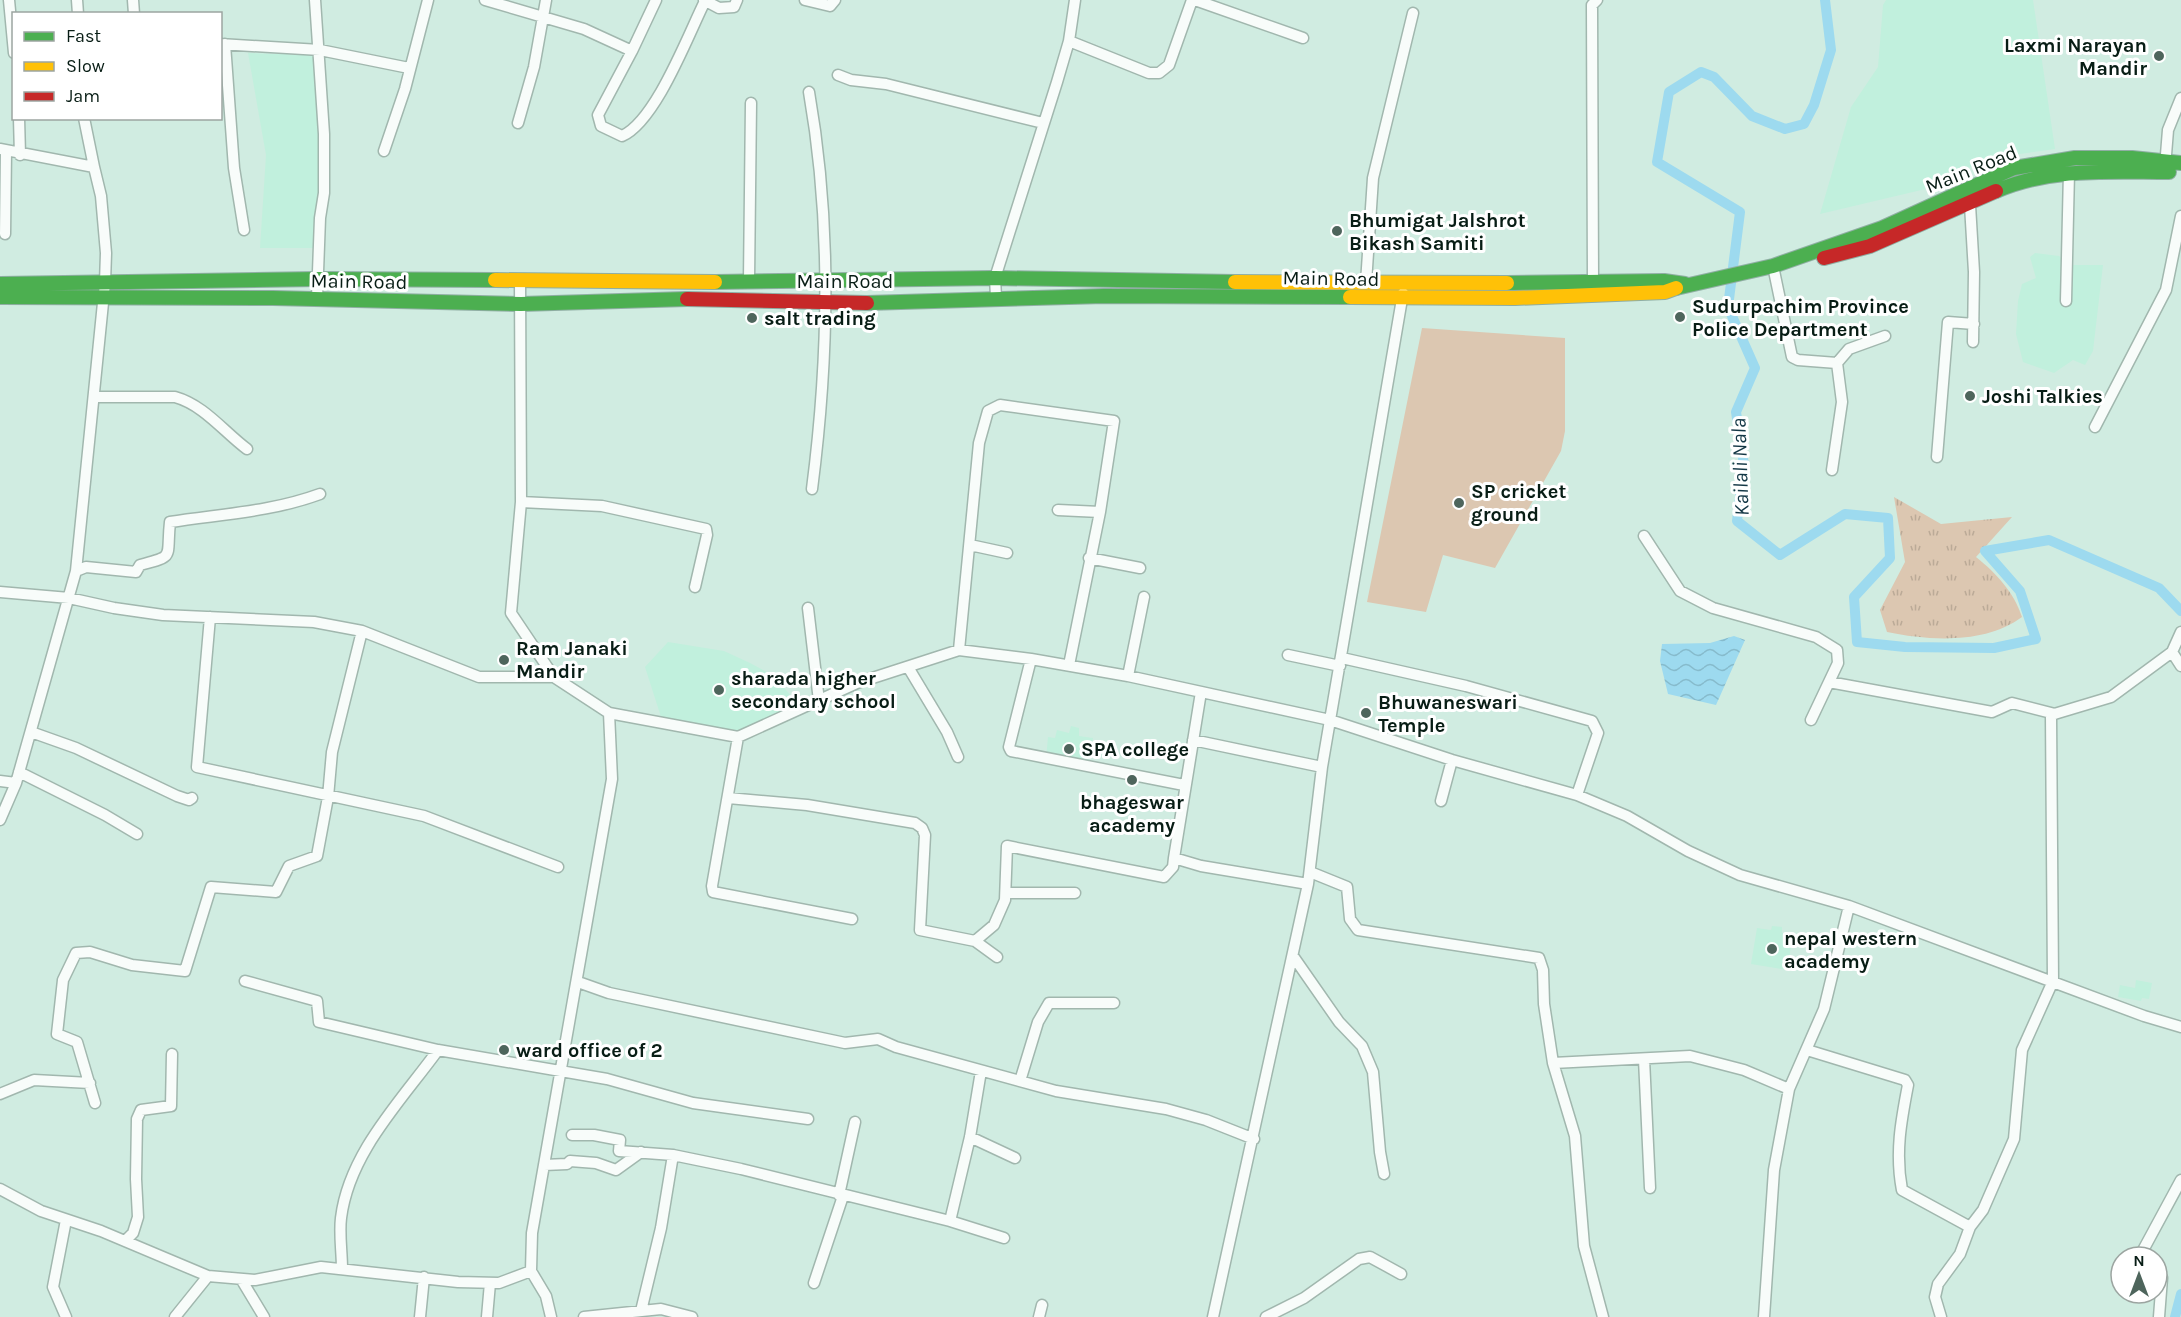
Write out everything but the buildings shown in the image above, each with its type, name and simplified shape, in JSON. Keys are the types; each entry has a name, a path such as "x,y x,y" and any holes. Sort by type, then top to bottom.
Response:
{"main road":[{"name":"Main Road","path":"0,297 317,299 521,304 695,299 824,302 996,297 1593,296 1665,292 1688,284 1716,281 1775,265 1882,228 2014,168 2075,158 2132,158 2181,174"},
{"name":"Main Road","path":"1775,265 1795,265 1870,246 1970,205 2015,183 2069,172 2165,167 2181,163"},
{"name":"Main Road","path":"0,284 318,279 696,282 995,278 1404,284 1672,281 1688,284"},
{"path":"1176,296 1177,281"},
{"path":"695,299 696,282"}],"street":[{"path":"9,0 12,32"},
{"path":"315,0 320,50 324,193 320,218 317,299"},
{"path":"384,152 428,0"},
{"path":"485,0 584,29 632,51"},
{"path":"518,123 534,67 546,0"},
{"path":"657,0 598,115 601,126 622,136 633,131 651,111 704,0 727,9 734,7 737,0"},
{"path":"805,0 825,6 830,6 835,0"},
{"path":"996,297 995,278 1069,41 1075,0"},
{"path":"1069,41 1149,73 1159,73 1169,64 1193,0 1303,38"},
{"path":"1593,282 1592,5 1597,0"},
{"path":"1366,283 1374,178 1413,13"},
{"path":"244,230 234,168 223,44 320,50 409,68"},
{"path":"838,75 1043,123"},
{"path":"809,92 824,202 826,279 823,402 812,489"},
{"path":"2165,167 2168,130 2181,98"},
{"path":"749,280 751,103"},
{"path":"19,120 20,155"},
{"path":"0,820 31,732 75,571 95,398 106,253 101,196 84,120"},
{"path":"5,234 3,150 94,167"},
{"path":"2066,301 2069,172"},
{"path":"1970,205 1974,272 1973,342"},
{"path":"2095,428 2166,290 2181,216"},
{"path":"1775,265 1792,357 1798,360 1837,363"},
{"path":"520,280 521,502 511,613 554,677 609,714 738,737 857,683 959,650 1032,659 1128,676 1330,720 1452,760 1577,795 1627,816 1688,851 1740,875 1849,906 2144,1016 2181,1027"},
{"path":"1213,1317 1254,1139 1308,884 1322,767 1404,284"},
{"path":"1937,457 1948,322 1974,324"},
{"path":"1832,470 1842,402 1837,363 1849,349 1885,336"},
{"path":"95,398 162,397 185,400 211,417 247,449"},
{"path":"959,650 980,443 988,411 1000,405 1114,421 1100,512 1069,665"},
{"path":"75,571 86,567 135,572 140,565 163,560 168,555 170,522 259,511 293,504 320,494"},
{"path":"521,502 602,506 706,529 707,535 695,588"},
{"path":"1058,510 1100,512"},
{"path":"1644,536 1680,591 1713,608 1816,637 1837,650 1838,663 1811,720"},
{"path":"970,545 1007,553"},
{"path":"1089,558 1140,568"},
{"path":"0,592 69,598 124,609 210,617 314,622 362,631 479,677 554,677"},
{"path":"1128,676 1144,597"},
{"path":"808,608 819,701"},
{"path":"210,617 197,767 424,816 558,867"},
{"path":"95,1103 76,1042 57,1034 63,980 76,953 90,952 132,965 185,970 211,887 276,892 289,866 317,856 328,797 332,752 362,631"},
{"path":"1941,1317 1935,1297 1938,1284 1960,1254 1970,1227 1983,1210 2014,1139 2022,1050 2053,981 2051,715 2111,697 2172,652 2181,633"},
{"path":"2172,652 2181,666"},
{"path":"1288,655 1341,662 1466,686 1592,720 1598,733 1577,795"},
{"path":"1032,659 1009,747 1011,751 1184,784"},
{"path":"908,667 947,732 958,757"},
{"path":"1828,682 1992,712 2012,703 2055,714"},
{"path":"975,940 994,925 1007,893 1002,844 1164,877 1173,867 1184,784 1201,692"},
{"path":"551,1317 546,1296 531,1271 532,1233 550,1141 559,1072 578,982 593,875 612,779 609,714"},
{"path":"31,732 76,748 177,796 189,800 192,798"},
{"path":"738,737 712,886 713,892 852,919"},
{"path":"1193,740 1322,767"},
{"path":"1442,801 1452,760"},
{"path":"0,781 17,777 105,814 136,834"},
{"path":"728,798 807,806 915,823 925,835 920,930 975,940 997,957"},
{"path":"1174,858 1201,866 1308,884"},
{"path":"1310,872 1347,887 1350,919 1358,930 1539,958 1543,970 1544,1004 1552,1063 1575,1136 1584,1246 1603,1317"},
{"path":"1007,893 1075,893"},
{"path":"1764,1317 1774,1170 1789,1089 1824,1009 1849,906"},
{"path":"1293,956 1339,1022 1362,1046 1368,1060 1373,1072 1384,1174"},
{"path":"245,981 317,1000 319,1022 438,1050 607,1079 693,1103 808,1119"},
{"path":"578,982 609,993 845,1042 878,1039 896,1047 1056,1091 1166,1109 1206,1120 1254,1139"},
{"path":"1020,1081 1038,1022 1049,1003 1114,1003"},
{"path":"342,1269 341,1218 347,1193 366,1147 438,1050"},
{"path":"1807,1050 1905,1080 1908,1085 1898,1137 1898,1166 1902,1190 1970,1227"},
{"path":"124,1241 133,1233 138,1217 135,1179 137,1119 141,1110 171,1106 172,1054"},
{"path":"1552,1063 1690,1056 1744,1070 1789,1089"},
{"path":"1644,1059 1650,1188"},
{"path":"950,1221 970,1137 981,1071"},
{"path":"0,1094 34,1080 90,1083"},
{"path":"814,1283 841,1195 855,1122"},
{"path":"572,1135 609,1137 620,1140 619,1151 672,1155 741,1169 950,1221 1004,1238"},
{"path":"970,1137 1015,1158"},
{"path":"544,1165 579,1161 596,1163 616,1170 641,1152"},
{"path":"641,1311 661,1228 672,1155"},
{"path":"2146,1245 2181,1180"},
{"path":"0,1189 41,1211 124,1241 208,1276 255,1280 321,1267 499,1283 531,1271"},
{"path":"66,1220 53,1287 66,1317"},
{"path":"1266,1317 1304,1298 1359,1259 1370,1257 1401,1274"},
{"path":"175,1317 208,1276"},
{"path":"420,1317 424,1277"},
{"path":"241,1279 264,1317"},
{"path":"487,1317 490,1283"},
{"path":"1039,1317 1042,1305"},
{"path":"584,1317 661,1309 692,1317"}],"shaded area":[{"path":"1886,0 2033,0 2055,149 2013,155 1954,172 1951,183 1820,214 1851,107 1878,67 1883,5"},
{"path":"248,53 315,55 320,191 319,248 260,248 266,155"},
{"path":"2035,253 2059,256 2070,265 2103,265 2093,351 2085,365 2073,360 2054,373 2023,362 2016,334 2018,301 2022,284 2036,278 2030,257"},
{"name":"sharada higher secondary school","path":"668,642 724,651 750,663 774,676 798,704 738,732 691,728 661,717 645,667"},
{"name":"SPA college","path":"1071,726 1079,728 1079,736 1093,738 1087,766 1046,759 1048,737 1055,738 1057,730 1069,733"},
{"name":"nepal western academy","path":"1772,926 1782,927 1782,933 1793,935 1787,970 1751,964 1757,928 1771,930"},
{"path":"2136,980 2152,983 2149,999 2142,998 2141,1001 2118,997 2120,985 2135,988"}],"green space":[{"name":"SP cricket ground","path":"1422,328 1565,338 1565,431 1561,451 1495,568 1443,555 1426,612 1367,602"},
{"path":"1894,497 1941,524 2012,517 1976,557 2003,584 2014,599 2022,617 1992,632 1957,638 1921,637 1887,632 1880,610 1905,562"}],"water":[{"path":"1734,636 1745,640 1716,705 1668,694 1660,661 1662,644 1710,643"}],"waterway":[{"name":"Kailali Nala","path":"1825,0 1831,50 1814,105 1804,124 1785,129 1752,116 1714,77 1701,72 1669,92 1657,162 1740,212 1728,307 1755,368 1736,412 1744,465 1737,521 1780,555 1845,514 1888,518 1890,558 1854,597 1857,642 1905,647 1994,648 2036,639 2020,591 1985,551 2049,540 2159,588 2181,611"},
{"name":"Kailali Nala","path":"2175,1317 2181,1294"}],"traffic: fast":[{"path":"1676,288 1773,266 1882,228 2014,168 2075,158 2132,158 2181,163"},
{"path":"1996,191 2017,183 2060,174 2169,172"},
{"path":"715,282 995,278 1235,282"},
{"path":"0,284 318,279 495,280"},
{"path":"1507,283 1664,281 1685,284"},
{"path":"867,303 1104,296 1350,297"},
{"path":"0,297 273,298 521,304 687,299"}],"traffic: slow":[{"path":"495,280 715,282"},
{"path":"1235,282 1507,283"},
{"path":"1350,297 1515,298 1665,292 1676,288"}],"traffic: jam":[{"path":"1824,258 1870,246 1996,191"},
{"path":"687,299 867,303"}],"place":[{"name":"Laxmi Narayan Mandir","path":"2159,56"},
{"name":"Bhumigat Jalshrot Bikash Samiti","path":"1337,231"},
{"name":"Sudurpachim Province Police Department","path":"1680,317"},
{"name":"salt trading","path":"752,318"},
{"name":"Joshi Talkies","path":"1970,396"},
{"name":"SP cricket ground","path":"1459,503"},
{"name":"Ram Janaki Mandir","path":"504,660"},
{"name":"sharada higher secondary school","path":"719,690"},
{"name":"Bhuwaneswari Temple","path":"1366,713"},
{"name":"SPA college","path":"1069,749"},
{"name":"bhageswar academy","path":"1132,780"},
{"name":"nepal western academy","path":"1772,949"},
{"name":"ward office of 2","path":"504,1050"}]}
